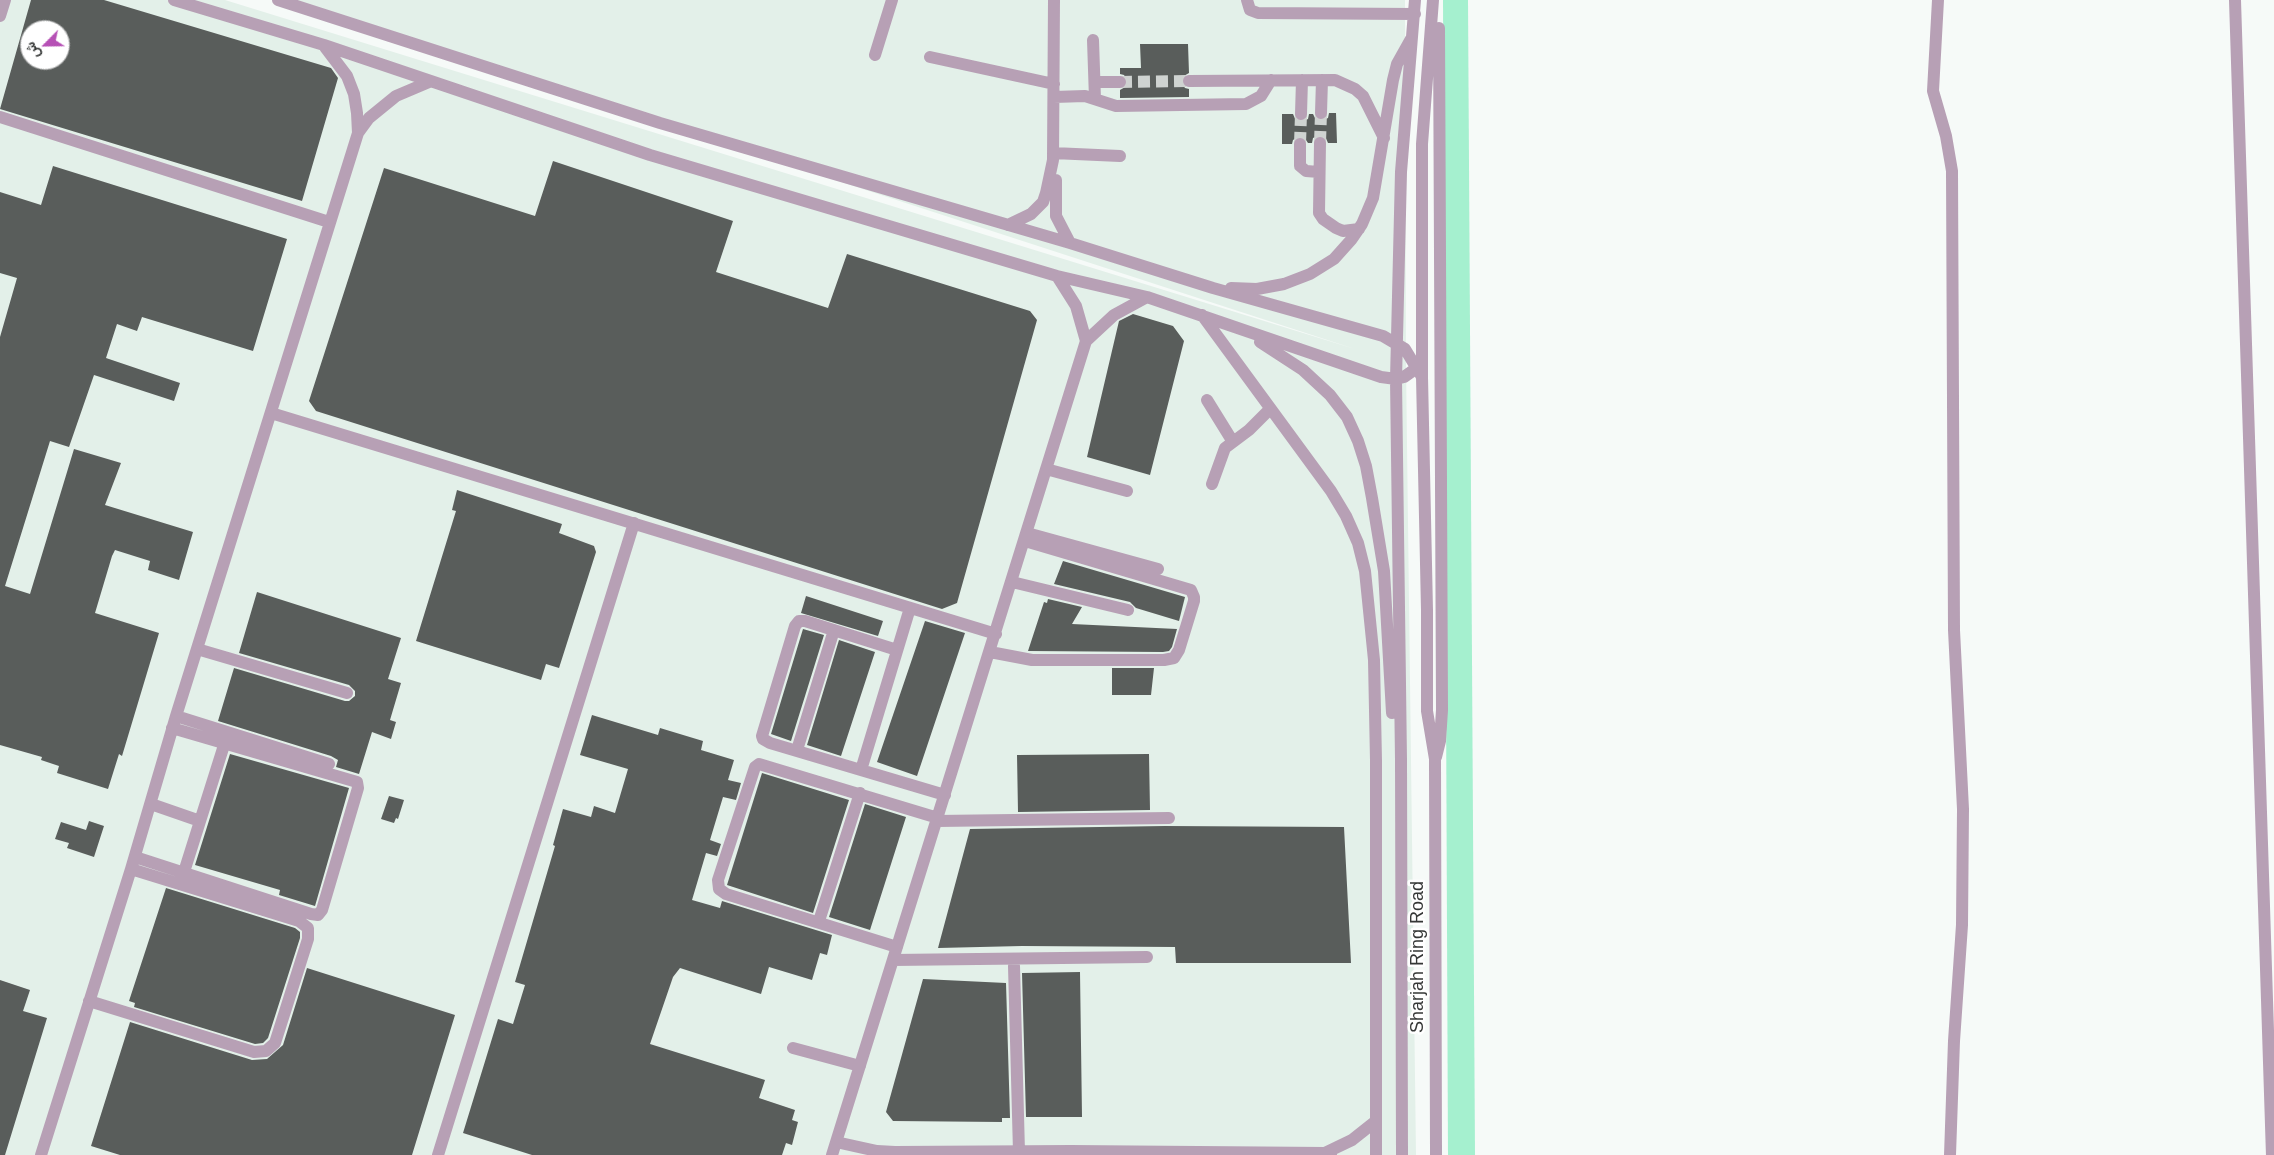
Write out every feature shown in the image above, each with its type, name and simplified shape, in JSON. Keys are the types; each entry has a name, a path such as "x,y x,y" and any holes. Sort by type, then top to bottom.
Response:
{"street":[{"path":"0,16 5,0"},
{"path":"174,0 324,45 650,155 1057,276 1147,297 1381,378 1396,379 1404,377 1421,367"},
{"path":"278,0 642,118 1070,242 1213,288 1383,336 1405,349 1421,367"},
{"path":"875,55 892,0"},
{"path":"1008,225 1032,214 1043,202 1053,156 1054,0"},
{"path":"1247,0 1250,10 1258,13 1415,14"},
{"path":"1402,1155 1401,760 1396,342 1401,172 1414,35 1415,0"},
{"path":"1433,0 1422,144 1421,367 1427,610 1427,711 1435,759"},
{"path":"1435,759 1442,728 1438,0"},
{"path":"1938,0 1932,90 1946,136 1952,171 1954,630 1963,819 1962,925 1954,1041 1950,1155"},
{"path":"2235,0 2272,1155"},
{"path":"1213,288 1258,289 1284,284 1310,274 1334,259 1359,229 1373,198 1395,72 1405,49 1414,35"},
{"path":"1093,40 1096,99"},
{"path":"324,45 347,76 356,104 358,132"},
{"path":"930,58 1054,91 1085,96 1116,106 1246,104 1261,96 1271,80"},
{"path":"1301,114 1302,80"},
{"path":"1321,114 1322,80"},
{"path":"1189,81 1335,80 1363,96 1384,138"},
{"path":"40,1155 133,863 174,722 358,132 369,118 396,96 429,82"},
{"path":"1095,82 1120,82"},
{"path":"0,117 329,222"},
{"path":"1320,143 1318,208 1323,219 1329,225 1343,231 1359,229"},
{"path":"1300,144 1300,166 1306,171 1319,172"},
{"path":"1053,156 1120,156"},
{"path":"1053,156 1056,172 1054,197 1056,216 1070,242"},
{"path":"1057,276 1076,306 1086,340"},
{"path":"832,1155 996,634 1086,340 1114,316 1147,297"},
{"path":"1202,315 1331,491 1346,516 1358,543 1369,598 1374,660 1376,761 1376,1155"},
{"path":"1229,326 1270,348 1304,370 1330,395 1347,417 1358,441 1366,466 1384,571 1392,716 1401,760"},
{"path":"1207,400 1233,442"},
{"path":"1212,484 1223,451 1249,430 1270,409"},
{"path":"271,413 996,634"},
{"path":"1046,469 1127,491"},
{"path":"438,1155 634,523"},
{"path":"1026,537 1158,569"},
{"path":"990,652 1032,660 1164,660 1174,658 1179,650 1194,601 1190,590 1026,537"},
{"path":"1012,582 1128,610"},
{"path":"861,770 910,608"},
{"path":"897,650 802,620 795,626 762,736 763,739 770,743 945,795"},
{"path":"797,750 834,630"},
{"path":"197,649 347,693"},
{"path":"133,863 184,872 311,914 318,914 322,910 358,784 353,780 225,742 174,722"},
{"path":"174,722 358,773"},
{"path":"184,872 225,742"},
{"name":"Sharjah Ring Road","path":"1435,759 1436,1155"},
{"path":"897,947 726,894 719,889 718,880 757,765 762,763 860,793 937,820 1169,818"},
{"path":"819,922 860,793"},
{"path":"151,804 200,820"},
{"path":"89,1001 254,1052 266,1051 275,1043 308,940 308,928 299,921 133,863"},
{"path":"893,960 1147,957"},
{"path":"1014,966 1019,1152"},
{"path":"793,1048 860,1066"},
{"path":"836,1142 886,1152 1328,1154 1352,1140 1376,1121"}],"shaded area":[{"path":"0,0 225,0 1355,349 281,0 1405,0 1406,365 1416,1155 0,1155"}],"green space":[{"path":"1443,0 1468,0 1475,1155 1448,1155"}],"building":[{"path":"31,0 104,0 331,68 338,78 302,201 0,109 20,39 20,70 70,70 70,20 25,20"},
{"path":"1140,44 1188,44 1189,73 1182,77 1181,82 1185,88 1189,89 1189,97 1120,98 1120,90 1127,86 1128,82 1124,75 1120,74 1120,68 1141,68"},
{"path":"1329,113 1336,113 1337,143 1328,143 1325,136 1320,135 1313,138 1312,143 1308,143 1304,137 1300,136 1293,140 1292,144 1282,144 1282,114 1293,114 1296,121 1301,122 1308,119 1309,114 1313,114 1316,120 1321,121 1328,118"},
{"path":"553,161 733,221 716,272 828,308 847,254 1030,311 1037,320 957,603 942,609 316,411 309,401 384,168 535,216"},
{"path":"53,166 287,239 253,351 142,317 137,331 117,324 106,358 180,383 174,401 94,375 69,447 50,441 5,586 30,594 74,449 121,463 105,505 193,532 179,580 148,570 150,561 115,550 112,556 95,613 159,633 122,756 119,754 108,789 57,773 59,766 41,760 42,757 0,745 0,337 17,278 0,273 0,192 41,205"},
{"path":"1133,314 1173,326 1184,341 1150,475 1087,457 1119,321"},
{"path":"457,490 562,524 559,533 594,546 596,552 559,668 546,664 541,680 416,641 456,511 452,510"},
{"path":"1063,561 1185,597 1179,621 1136,608 1130,602 1054,584"},
{"path":"257,592 401,638 388,679 401,683 390,720 396,722 391,739 372,732 359,774 336,767 338,760 331,756 218,721 234,668 345,701 349,701 355,696 355,691 349,685 239,653"},
{"path":"806,596 883,621 878,636 801,613"},
{"path":"1048,599 1082,607 1072,624 1177,629 1172,647 1169,651 1163,652 1028,651 1044,602 1047,603"},
{"path":"925,621 965,633 917,776 877,762"},
{"path":"803,629 824,635 791,741 771,734"},
{"path":"839,640 875,652 841,756 807,745"},
{"path":"1112,668 1154,668 1151,695 1112,695"},
{"path":"592,715 658,735 660,728 703,741 701,750 734,760 728,780 741,783 736,800 723,797 710,840 721,844 717,856 706,853 692,900 720,908 722,901 832,935 827,955 820,953 812,980 769,967 761,994 680,968 673,977 650,1044 765,1080 759,1098 795,1110 792,1120 798,1122 792,1145 786,1143 782,1155 532,1155 463,1133 498,1019 513,1024 525,985 515,982 555,846 553,845 563,809 591,817 594,806 615,813 628,769 580,755"},
{"path":"230,754 349,788 315,906 279,895 280,890 195,865"},
{"path":"1149,754 1150,810 1018,812 1017,755"},
{"path":"762,773 849,800 813,913 727,885"},
{"path":"389,796 404,800 398,819 396,818 394,823 381,819"},
{"path":"865,804 906,817 870,930 829,917"},
{"path":"89,821 104,826 94,857 67,848 69,843 55,839 61,822 86,830"},
{"path":"1165,826 1344,827 1351,963 1176,963 1175,947 1022,946 938,948 970,829"},
{"path":"166,888 295,928 300,932 300,938 268,1038 263,1043 255,1044 134,1007 135,1003 129,1001"},
{"path":"307,968 455,1015 412,1155 120,1155 91,1146 130,1022 252,1060 267,1059 283,1045"},
{"path":"1080,972 1082,1117 1026,1117 1022,973"},
{"path":"923,979 1006,983 1010,1118 1002,1118 1002,1122 893,1121 886,1112"},
{"path":"0,980 30,990 23,1011 47,1018 5,1155 0,1155"}],"tunnel":[{"path":"1120,82 1189,81"},
{"path":"1320,143 1321,113"},
{"path":"1300,144 1301,114"}]}
